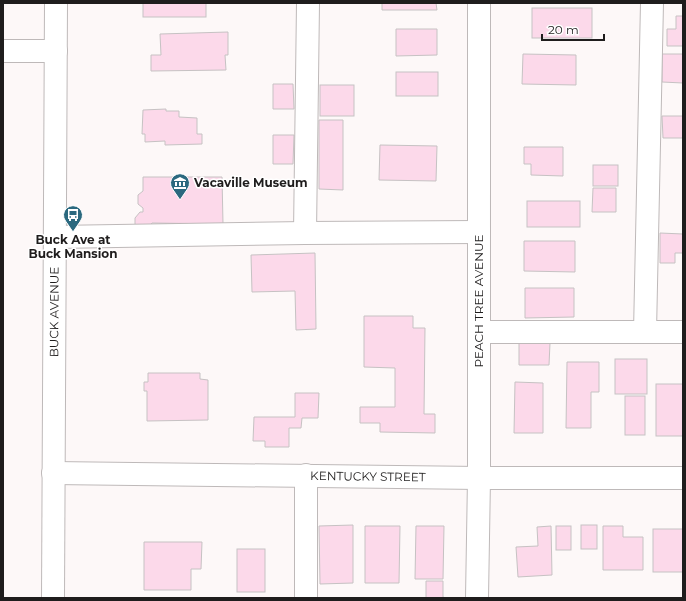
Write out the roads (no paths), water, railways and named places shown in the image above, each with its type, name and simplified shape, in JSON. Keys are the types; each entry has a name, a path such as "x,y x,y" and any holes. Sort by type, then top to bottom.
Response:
{"street":[{"name":"BUCK AVENUE","path":"53,598 56,3"},
{"path":"305,233 308,3"},
{"name":"PEACH TREE AVENUE","path":"477,598 479,478 479,3"},
{"path":"645,332 652,3"},
{"path":"3,51 56,52"},
{"path":"54,237 479,232"},
{"path":"479,332 683,332"},
{"name":"KENTUCKY STREET","path":"53,474 306,475 479,478 683,478"},
{"path":"306,475 306,598"}],"place":[{"name":"Vacaville Museum","path":"180,200"},
{"name":"Buck Ave at Buck Mansion","path":"73,232"}]}
